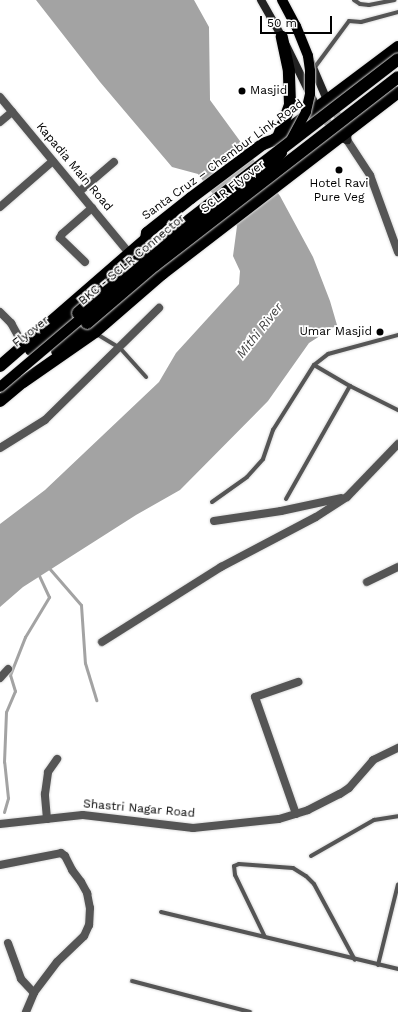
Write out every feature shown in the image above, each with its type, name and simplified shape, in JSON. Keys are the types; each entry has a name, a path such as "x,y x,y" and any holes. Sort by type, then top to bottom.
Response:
{"highway":[{"path":"270,143 284,124 290,104 291,88 282,37"},
{"name":"Santa Cruz – Chembur Link Road","path":"0,366 146,239 147,233 196,199 398,47"},
{"name":"Flyover","path":"0,374 78,312 145,254 398,59"},
{"name":"SCLR Flyover","path":"91,328 155,265 398,77"},
{"path":"0,400 223,226 345,136 398,92"},
{"path":"146,239 170,268"}],"main road":[{"path":"260,0 282,37 317,108 345,136"},
{"path":"276,0 314,67 327,100 345,136"},
{"name":"BKC - SCLR Connector","path":"0,387 150,260 267,170 285,149 293,138 306,112 310,94 310,71 308,56 296,26 282,0"}],"street":[{"name":"Kapadia Main Road","path":"0,97 129,253"},
{"path":"0,122 12,112"},
{"path":"345,136 370,175 398,252"},
{"path":"0,207 54,161"},
{"path":"78,192 114,162"},
{"path":"85,262 60,238 62,234 92,208"},
{"path":"0,448 45,420 120,348 159,308"},
{"path":"0,312 11,323 24,346"},
{"path":"102,642 221,567 316,517 347,496 398,444"},
{"path":"214,521 281,511 347,496"},
{"path":"367,582 398,567"},
{"path":"0,678 8,669"},
{"path":"296,814 255,697 298,682"},
{"name":"Shastri Nagar Road","path":"0,824 83,815 193,828 279,819 308,810 340,794 349,788 373,760 398,748"},
{"path":"47,819 46,794 48,772 57,759"},
{"path":"0,865 61,853 65,856 87,893 90,908 89,925 84,936 57,962 34,993 26,1012"},
{"path":"8,943 21,979 34,993"}],"lane":[{"path":"354,0 360,4 368,5 396,0"},
{"path":"314,67 349,21 361,22 398,12"},
{"path":"91,328 120,348 146,377"},
{"path":"212,502 247,477 263,460 273,430 314,365 328,354 398,335"},
{"path":"314,365 350,386 398,410"},
{"path":"286,499 350,386"},
{"path":"311,856 374,820 398,816"},
{"path":"265,937 235,875 234,866 239,864 292,868 306,876 314,884 355,960"},
{"path":"378,965 398,884"},
{"path":"161,912 355,960 398,969"},
{"path":"132,980 250,1012"}],"water":[{"name":"Mithi River","path":"36,0 194,0 209,27 210,100 280,196 313,257 330,301 337,325 309,343 268,401 180,490 136,515 23,587 0,607 0,524 45,490 159,382 176,353 239,284 240,271 233,256 237,226 198,174 172,167 100,82"}],"waterway":[{"path":"49,568 81,605 85,663 96,700"},
{"path":"4,812 8,798 4,762 6,712 15,691 10,675 25,637 49,597 38,573"}],"place":[{"name":"Masjid","path":"242,91"},
{"name":"Hotel Ravi Pure Veg","path":"339,170"},
{"name":"Umar Masjid","path":"380,332"}]}
